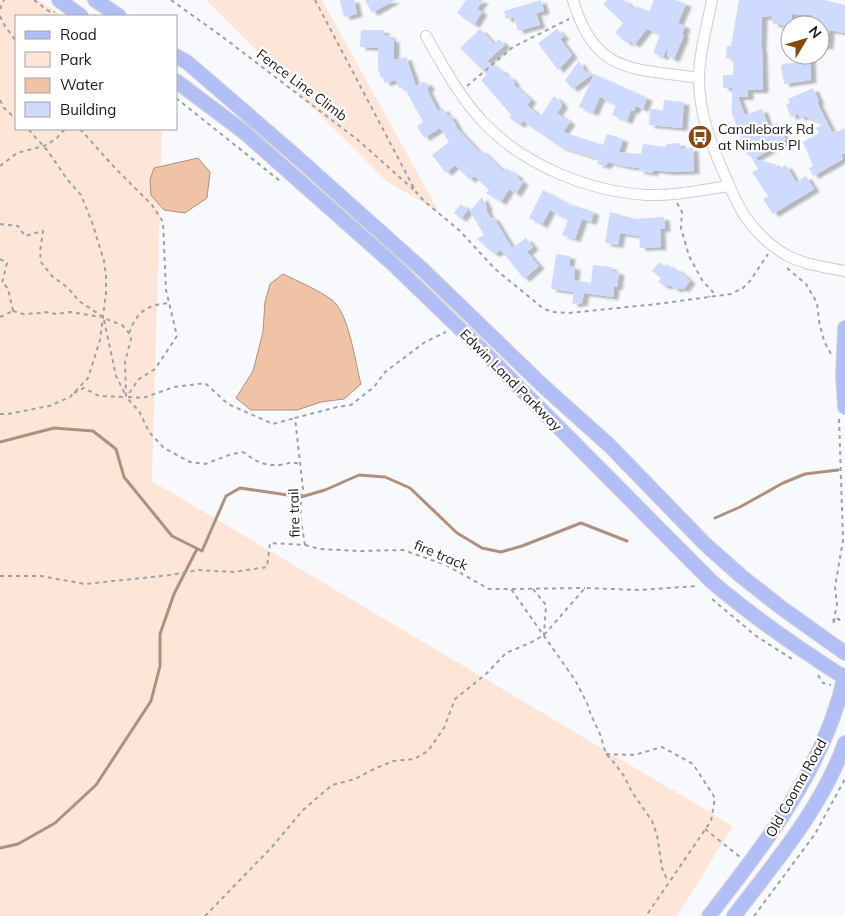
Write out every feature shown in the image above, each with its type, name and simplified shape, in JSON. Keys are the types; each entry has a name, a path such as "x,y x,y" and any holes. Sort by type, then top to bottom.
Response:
{"main road":[{"path":"59,0 80,15"},
{"path":"95,0 118,15"},
{"name":"Edwin Land Parkway","path":"178,57 188,63 290,151 423,270 610,446 705,544 782,609 845,653"},
{"name":"Edwin Land Parkway","path":"178,82 244,132 393,264 494,362 711,581 742,607 844,680"},
{"path":"842,411 845,328"},
{"name":"Old Cooma Road","path":"709,916 783,818 826,737 844,680"},
{"name":"Old Cooma Road","path":"734,916 804,825 845,743"}],"street":[{"path":"573,0 584,30 591,41 614,61 640,70 699,78"},
{"path":"712,0 699,78 700,100 706,127 729,186 746,218 774,246 802,262 845,271"},
{"path":"426,36 459,92 483,122 502,140 554,172 602,188 646,195 729,186"}],"path":[{"path":"0,9 4,0"},
{"name":"Fence Line Climb","path":"171,0 358,140 424,201 460,231 495,269 530,299 549,311 569,313 731,294 743,288 774,246"},
{"path":"315,0 416,192"},
{"path":"459,92 513,47 578,14"},
{"path":"0,16 15,39"},
{"path":"0,100 4,108 15,118"},
{"path":"178,100 285,185"},
{"path":"29,130 44,146 81,195 93,224 106,275 104,317 100,340 88,378 72,395"},
{"path":"0,166 17,154 44,146 56,139 64,130"},
{"path":"81,130 152,205 163,222 166,290 177,336 155,369 139,379 126,397"},
{"path":"669,194 682,212 681,228 689,256 697,272 713,292 709,298"},
{"path":"0,224 18,226 25,236 42,231 41,262 52,276 68,288 79,301 104,317 122,325 129,333 131,339 125,362 126,397"},
{"path":"0,259 7,263 2,283 8,288 13,311"},
{"path":"784,265 806,284 817,303 824,341 832,356"},
{"path":"129,333 134,319 148,307 168,303"},
{"path":"0,317 13,311 23,314 70,312 104,317"},
{"path":"104,317 116,376 126,397 138,411 149,432 164,448 190,462 204,464 243,452 257,463 281,465 292,461 300,464"},
{"path":"0,414 41,408 59,402 84,388 99,396 143,398 174,387 205,383 228,404 273,424 351,405 374,387 386,372 425,342 446,332"},
{"path":"840,623 839,618 833,619 834,622 835,614 837,604 835,587 843,540 842,411"},
{"name":"fire trail","path":"0,576 41,576 85,584 171,575 198,570 234,572 268,568 270,543 305,545 301,513 303,489 295,418"},
{"name":"fire track","path":"305,545 359,551 403,550 446,565 490,589 585,588"},
{"path":"691,579 704,592"},
{"path":"205,916 271,848 302,810 332,785 355,779 393,761 414,759 428,751 444,728 455,699 486,674 506,653 544,635 585,588 639,590 698,586"},
{"path":"511,589 582,692 600,734 606,754 624,776 632,792 652,821 657,835 662,868 668,882"},
{"path":"533,589 546,605 544,635"},
{"path":"710,597 756,636 802,665"},
{"path":"817,675 823,683 829,684 844,680"},
{"path":"606,754 634,755 662,747 693,764 715,798 710,821 646,916"},
{"path":"754,916 815,834 845,779"},
{"path":"705,829 749,864"}],"green space":[{"path":"0,0 39,0 61,15 15,15 15,130 162,130 152,481 733,826 677,916 0,916"},
{"path":"206,0 322,0 439,212 386,181"}],"water":[{"path":"198,158 210,172 207,198 185,213 164,210 151,195 150,180 154,168"},
{"path":"283,274 320,292 338,306 347,326 361,384 344,399 321,402 297,410 251,410 236,398 253,371 263,332 265,302 270,284"}],"building":[{"path":"340,0 354,0 357,14 344,17"},
{"path":"365,0 395,0 372,13"},
{"path":"466,0 483,0 477,9 482,12 474,25 457,13"},
{"path":"541,0 544,11 536,13 540,25 518,31 514,17 506,19 504,11"},
{"path":"607,0 624,0 635,10 637,6 649,12 654,0 676,0 686,4 678,23 685,26 682,35 684,35 674,59 667,56 668,46 663,57 653,53 660,34 647,29 634,45 630,41 627,43 615,33 623,23 603,4"},
{"path":"739,0 824,0 845,5 845,33 830,30 830,15 780,15 780,25 773,24 771,14 770,16 762,17 763,90 748,90 748,97 738,97 745,115 762,109 769,127 777,123 786,140 754,159 775,164 778,169 786,165 796,182 806,176 814,189 773,214 763,199 768,196 752,172 758,169 739,139 741,138 731,111 732,88 723,88 723,75 733,75 734,59 726,58 727,46 731,46"},
{"path":"480,29 494,44 499,39 505,45 487,61 501,70 507,77 509,76 515,83 513,84 531,100 527,105 540,117 554,96 561,102 562,106 557,113 570,122 563,132 603,145 607,134 623,139 619,152 641,154 643,144 666,147 666,144 680,143 680,149 693,148 694,171 671,172 653,170 653,173 639,171 639,168 608,162 606,166 597,164 599,159 560,147 523,121 519,125 509,117 511,115 481,80 487,75 460,48"},
{"path":"557,29 564,37 560,39 572,55 558,70 538,43"},
{"path":"361,30 384,30 384,35 390,35 390,39 394,39 394,60 406,57 416,86 423,82 427,83 429,86 427,90 438,111 443,108 448,116 450,115 456,127 479,152 481,150 504,172 506,168 518,176 517,178 523,182 516,194 509,189 501,202 486,193 489,190 474,176 470,180 455,165 446,173 432,155 449,142 440,128 424,138 417,126 423,122 404,87 399,88 396,80 384,83 383,78 381,78 378,69 378,48 360,47"},
{"path":"579,61 585,71 593,74 572,89 565,80"},
{"path":"782,65 810,65 811,80 784,84 781,67"},
{"path":"594,74 647,98 643,109 636,106 634,111 631,110 627,121 612,115 616,105 600,97 593,113 579,107"},
{"path":"813,88 819,101 817,102 832,132 834,131 835,133 845,128 845,153 841,155 843,159 813,176 809,168 813,166 803,142 819,133 816,128 824,124 804,116 800,118 798,114 791,117 786,105 790,103 788,99"},
{"path":"664,100 684,102 682,128 649,125 650,109 663,110"},
{"path":"543,190 572,206 594,212 591,222 582,219 575,239 562,235 568,220 550,210 542,225 529,218"},
{"path":"482,197 490,217 494,218 512,248 526,238 533,247 527,252 539,266 524,279 501,250 494,254 477,239 484,235 470,211"},
{"path":"461,204 468,210 461,219 454,213"},
{"path":"610,212 636,219 664,217 665,229 660,229 661,247 640,248 639,236 620,233 618,245 605,243"},
{"path":"556,254 570,256 569,266 575,267 574,280 591,283 593,265 612,267 611,271 619,272 617,287 614,287 613,297 584,293 582,303 572,304 574,292 551,289"},
{"path":"659,262 665,267 667,264 674,270 675,268 690,281 684,289 677,288 676,290 671,286 664,286 658,282 661,278 652,271"}],"waterway":[{"path":"0,442 54,428 93,431 116,449 124,477 172,536 202,551 226,496 240,488 301,497 325,490 359,475 385,477 410,488 457,533 482,548 501,552 522,546 581,523 627,541"},
{"path":"715,518 740,507 783,483 805,474 838,470"},
{"path":"0,848 18,844 55,823 96,785 151,701 160,666 160,634 174,594 197,549"}],"place":[{"name":"Candlebark Rd at Nimbus Pl","path":"700,137"}]}
